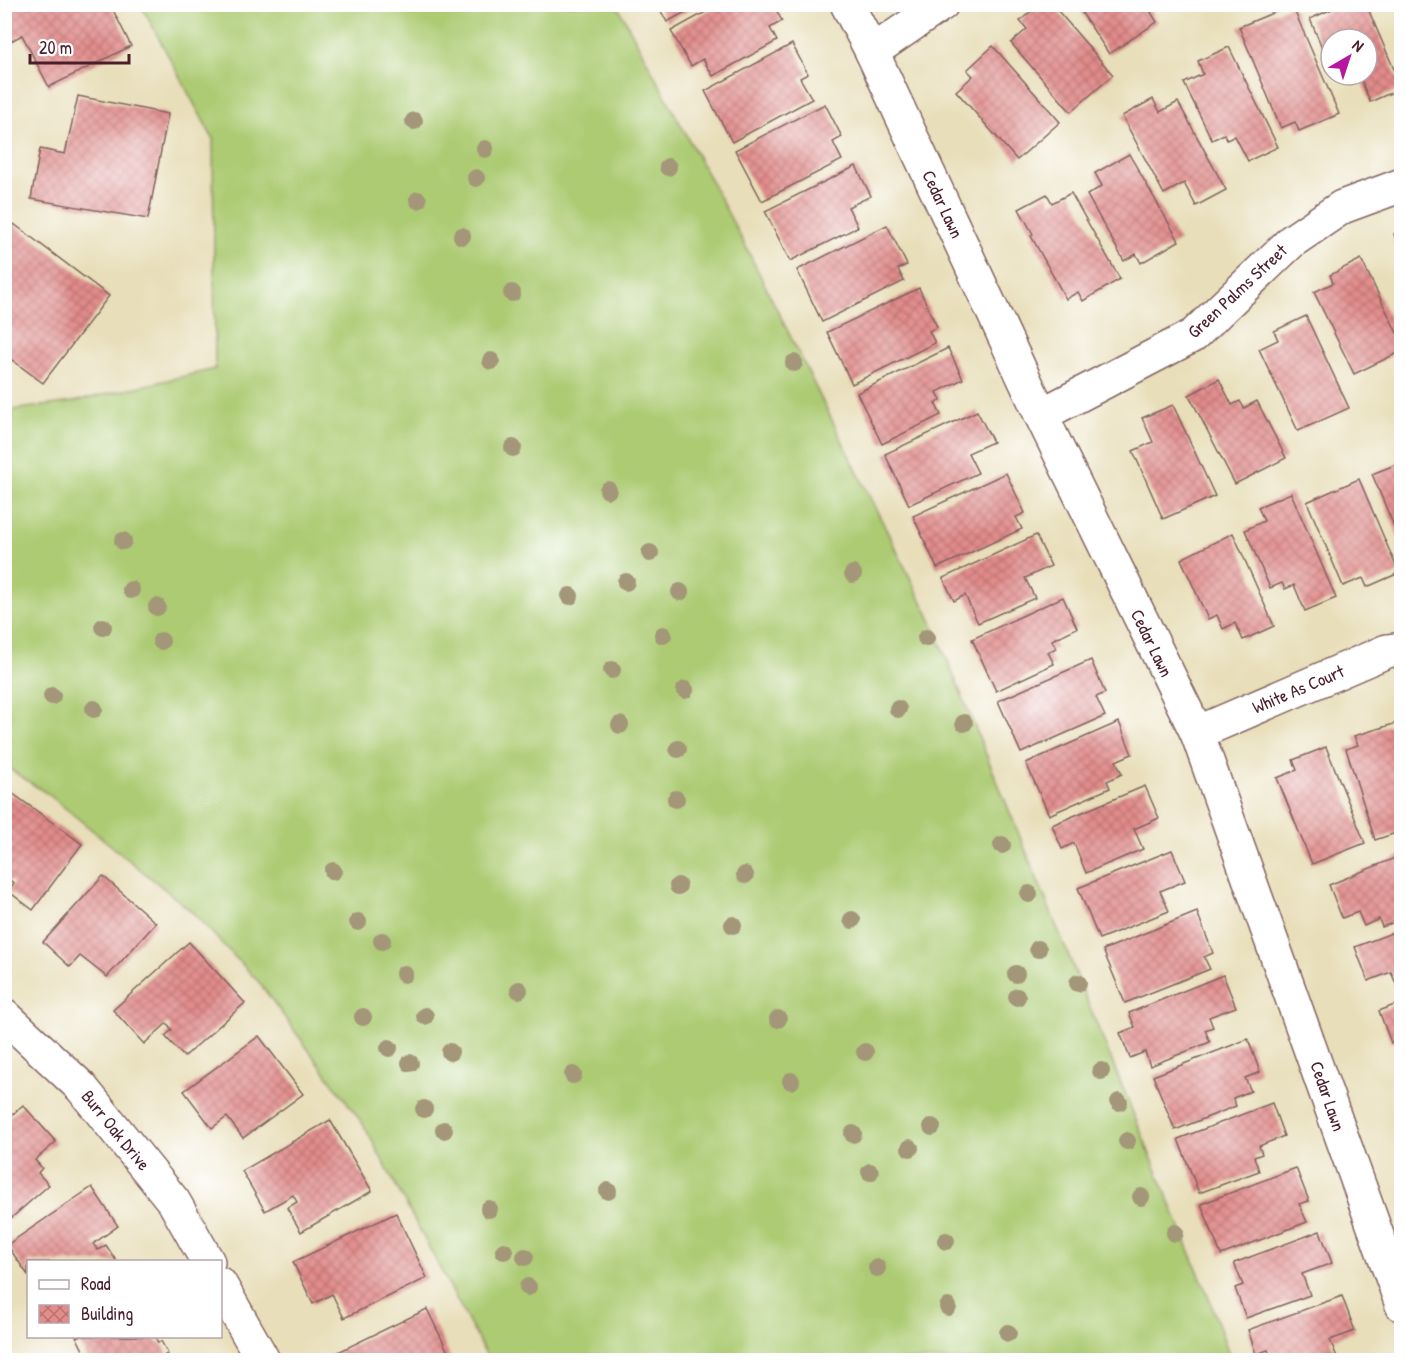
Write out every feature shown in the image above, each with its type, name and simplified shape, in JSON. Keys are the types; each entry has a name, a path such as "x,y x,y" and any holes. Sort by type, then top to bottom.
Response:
{"street":[{"name":"Cedar Lawn","path":"847,4 872,52 1041,415 1197,733 1401,1305"},
{"path":"872,52 942,4"},
{"name":"Green Palms Street","path":"1041,415 1194,335 1292,241 1342,207 1401,185"},
{"name":"White As Court","path":"1197,733 1387,651 1401,649"},
{"name":"Burr Oak Drive","path":"4,1015 81,1087 174,1202 207,1260"},
{"path":"222,1288 263,1360"}],"green space":[{"path":"141,5 617,5 746,247 931,620 1209,1298 1231,1360 489,1360 363,1124 258,981 190,910 48,794 5,766 5,411 73,402 215,369 213,139"}],"building":[{"path":"4,4 110,4 131,46 49,87 22,35 4,45"},
{"path":"657,4 700,4 667,22"},
{"path":"720,4 773,4 782,21 770,28 777,41 713,76 703,59 691,66 671,31"},
{"path":"1039,4 1052,4 1113,75 1071,112 1011,43 1027,29 1020,21"},
{"path":"1076,4 1146,4 1157,22 1109,54"},
{"path":"1343,4 1366,4 1376,27 1319,27 1319,40 1310,19"},
{"path":"1292,5 1319,68 1319,87 1327,87 1339,114 1299,131 1295,122 1281,128 1239,27"},
{"path":"1379,34 1402,88 1370,102 1364,87 1379,87"},
{"path":"792,44 808,74 800,78 812,99 732,142 705,91"},
{"path":"993,46 1060,122 1017,160 956,91 973,76 967,70"},
{"path":"1229,47 1278,147 1248,161 1235,136 1227,140 1224,134 1212,140 1184,83 1203,74 1198,61"},
{"path":"78,96 168,114 148,219 31,199 40,149 65,154"},
{"path":"1153,99 1160,112 1178,102 1226,190 1196,206 1184,183 1164,194 1122,116"},
{"path":"825,104 842,137 833,142 842,160 762,201 735,150"},
{"path":"1129,154 1179,241 1141,263 1136,254 1124,261 1087,195 1102,186 1095,173"},
{"path":"856,166 871,196 848,207 858,227 790,261 765,211"},
{"path":"1071,193 1120,279 1083,301 1078,292 1066,299 1031,236 1033,234 1019,209 1047,194 1052,203"},
{"path":"14,224 109,296 43,383 4,354 4,237"},
{"path":"887,225 907,265 898,269 904,281 822,322 797,270"},
{"path":"1402,232 1402,257 1401,257 1394,234"},
{"path":"1361,259 1402,343 1402,351 1354,374 1314,292 1333,283 1330,275"},
{"path":"919,288 937,327 929,331 935,343 852,384 827,332"},
{"path":"1306,316 1349,408 1298,431 1259,349 1278,340 1274,331"},
{"path":"948,348 963,379 937,392 941,400 935,403 941,415 882,444 857,393"},
{"path":"1219,379 1232,405 1240,401 1244,408 1257,401 1286,458 1235,484 1189,395"},
{"path":"1173,405 1215,496 1163,519 1133,451 1153,442 1142,418"},
{"path":"977,411 993,442 968,453 978,473 909,505 885,454"},
{"path":"1402,462 1402,543 1401,543 1372,474"},
{"path":"1006,473 1025,513 1016,517 1022,529 937,568 913,516"},
{"path":"1359,479 1399,573 1367,587 1363,578 1343,586 1307,502"},
{"path":"1291,493 1336,598 1305,611 1294,585 1285,589 1282,583 1270,588 1245,530 1264,521 1258,507"},
{"path":"1233,533 1274,626 1243,640 1235,623 1223,629 1217,615 1208,619 1181,559"},
{"path":"1036,535 1051,566 1025,578 1035,598 978,623 965,595 954,601 943,578"},
{"path":"1063,597 1077,628 1052,640 1056,648 1048,652 1054,664 996,691 972,639"},
{"path":"1091,660 1105,693 1096,697 1105,716 1021,753 998,701"},
{"path":"1119,722 1132,754 1116,761 1122,774 1107,781 1110,788 1049,815 1026,763"},
{"path":"1397,723 1402,737 1402,831 1375,840 1346,749 1358,745 1354,736"},
{"path":"1326,747 1365,843 1312,864 1277,778 1297,770 1293,760"},
{"path":"1145,786 1159,818 1134,829 1143,849 1086,873 1074,843 1062,849 1052,825"},
{"path":"12,793 82,844 33,910 8,891 14,883 9,880 5,885 5,803"},
{"path":"1172,850 1185,881 1160,891 1169,911 1099,939 1078,888"},
{"path":"1402,855 1402,919 1382,927 1379,919 1364,926 1358,912 1342,918 1329,885"},
{"path":"103,876 156,923 107,977 80,956 70,967 43,942"},
{"path":"1197,912 1213,953 1204,957 1210,969 1125,1003 1103,950"},
{"path":"1402,929 1402,990 1399,991 1391,972 1368,981 1355,947"},
{"path":"189,942 245,1003 184,1057 165,1036 172,1030 167,1023 144,1044 113,1010"},
{"path":"1223,975 1236,1007 1209,1017 1213,1027 1205,1030 1210,1042 1150,1066 1145,1052 1130,1058 1120,1033 1135,1027 1129,1013"},
{"path":"1402,1002 1402,1038 1391,1043 1379,1011"},
{"path":"259,1036 303,1094 243,1138 227,1117 212,1128 184,1091"},
{"path":"1248,1039 1260,1072 1245,1078 1251,1091 1233,1098 1236,1106 1175,1130 1153,1076"},
{"path":"1272,1103 1284,1136 1259,1146 1262,1154 1254,1157 1259,1171 1199,1193 1178,1139"},
{"path":"23,1105 56,1142 35,1160 42,1168 38,1173 49,1185 9,1220 4,1215 4,1122"},
{"path":"330,1120 372,1191 301,1232 287,1208 297,1202 293,1195 265,1211 242,1171"},
{"path":"1296,1168 1309,1201 1299,1204 1307,1222 1221,1255 1201,1204"},
{"path":"92,1187 118,1226 93,1244 98,1250 106,1245 116,1260 27,1260 27,1274 7,1245"},
{"path":"396,1213 427,1278 344,1318 332,1294 313,1304 293,1262"},
{"path":"1320,1231 1332,1263 1302,1274 1310,1295 1246,1318 1235,1288 1243,1285 1234,1263"},
{"path":"1342,1296 1355,1331 1330,1340 1337,1357 1327,1360 1272,1360 1268,1350 1256,1354 1248,1330"},
{"path":"427,1309 452,1360 339,1360 336,1353"},
{"path":"77,1338 156,1338 158,1343 161,1341 168,1354 165,1355 167,1360 88,1360"}]}
